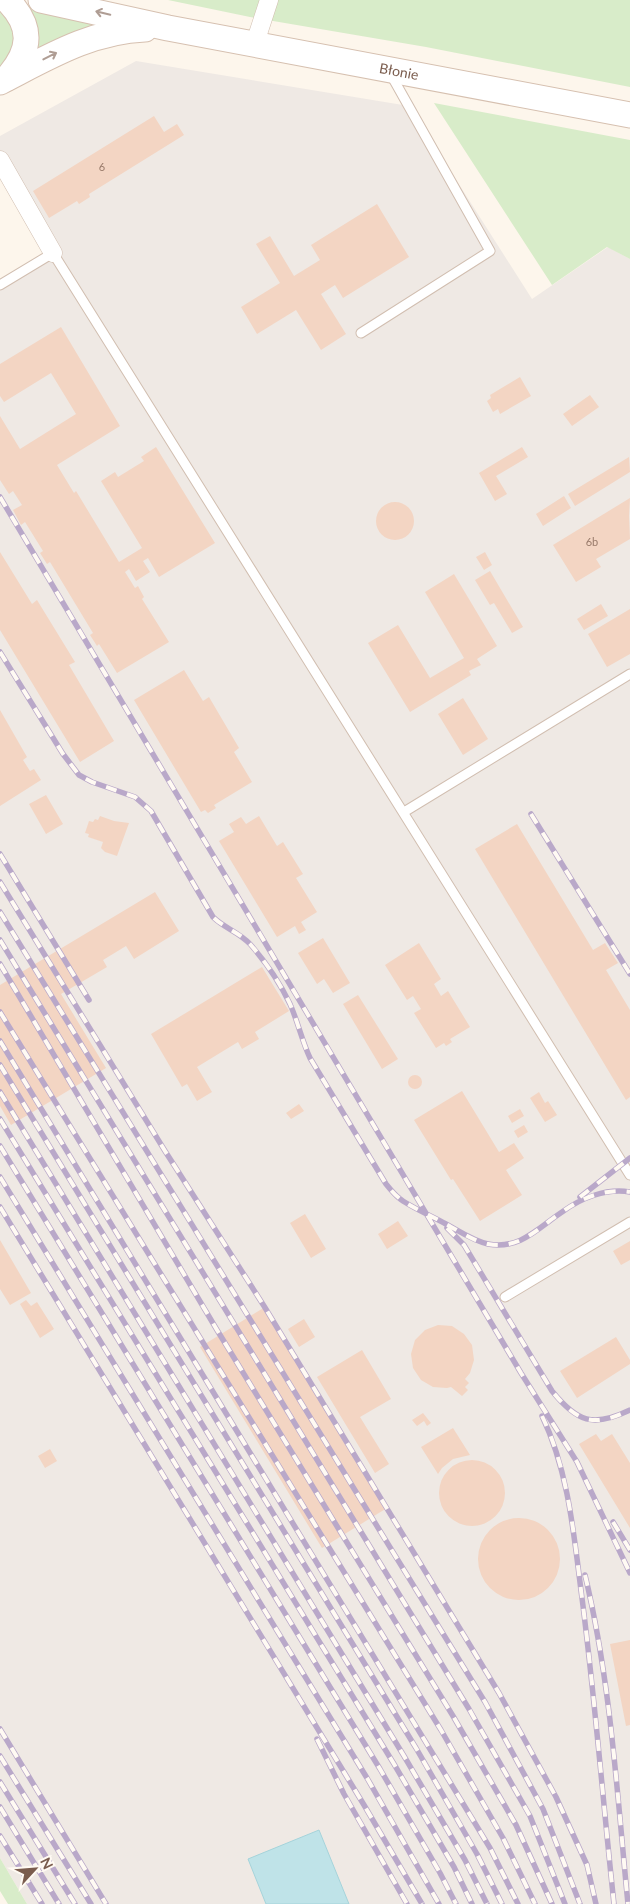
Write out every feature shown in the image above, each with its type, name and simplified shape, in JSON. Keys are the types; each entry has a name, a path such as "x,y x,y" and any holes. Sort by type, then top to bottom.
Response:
{"street":[{"path":"3,80 18,66 24,54 26,43 20,17 7,0"},
{"name":"Błonie","path":"41,0 168,28 256,43 630,115"},
{"path":"256,43 269,0"},
{"name":"Błonie","path":"3,80 75,44 89,39 130,30 168,28"},
{"path":"0,160 53,253"}],"lane":[{"path":"361,333 490,251 388,69"},
{"path":"0,285 53,253 630,1175"},
{"path":"404,812 630,674"},
{"path":"505,1297 630,1222"}],"shaded area":[{"path":"136,61 409,106 532,299 608,247 630,259 630,1904 27,1904 0,1858 0,279 53,253 0,160 0,136"}],"green space":[{"path":"168,0 630,0 630,87 426,47 250,17"},
{"path":"27,7 107,21 38,50"},
{"path":"0,11 10,22 15,42 13,50 0,68"},
{"path":"434,103 630,140 630,259 607,247 552,285"},
{"path":"0,1858 27,1904 8,1904 0,1891"}],"water":[{"path":"319,1830 349,1904 266,1904 248,1859"}],"building":[{"path":"154,116 164,132 177,124 184,135 89,194 90,197 79,204 77,201 49,218 33,191"},
{"path":"377,204 409,257 343,298 335,285 321,294 346,334 321,350 296,310 257,334 241,307 280,283 256,244 270,236 294,276 320,260 311,245"},
{"path":"61,327 120,426 57,465 74,493 76,491 119,562 142,548 101,481 115,472 118,477 144,461 141,457 156,447 215,543 159,577 148,558 143,561 150,572 136,581 129,569 125,572 135,588 138,586 144,597 142,599 169,642 117,673 99,644 97,646 90,635 93,633 50,562 47,564 40,553 43,551 25,522 21,525 13,510 22,505 13,491 9,494 0,480 0,416 20,449 76,414 51,373 4,402 0,396 0,364"},
{"path":"520,377 531,396 500,414 498,409 493,412 487,401 491,398 490,395"},
{"path":"590,395 599,407 572,426 563,414"},
{"path":"522,447 528,457 496,476 507,494 495,501 479,473"},
{"path":"629,457 630,472 575,506 568,494"},
{"path":"564,496 571,508 543,526 536,514"},
{"path":"630,498 630,539 596,559 601,567 576,582 553,545"},
{"path":"395,502 408,508 414,521 408,534 395,540 382,534 376,521 382,508"},
{"path":"0,552 32,604 37,600 75,662 69,665 114,741 80,762 0,630"},
{"path":"485,552 492,565 484,570 476,557"},
{"path":"490,571 523,627 512,633 494,603 490,605 475,580"},
{"path":"454,574 497,646 477,659 481,665 469,671 471,675 410,712 368,643 398,625 430,678 464,658 425,592"},
{"path":"601,604 608,616 584,630 577,619"},
{"path":"630,609 630,654 607,667 588,634"},
{"path":"184,670 203,701 209,697 239,748 234,752 252,782 214,805 216,808 208,813 205,810 201,812 134,700"},
{"path":"463,698 488,739 463,755 438,714"},
{"path":"0,710 27,757 23,760 30,771 34,769 41,780 0,806"},
{"path":"46,795 63,824 46,834 29,804"},
{"path":"100,816 114,821 129,823 117,856 105,852 101,848 103,842 88,837 89,834 85,833 89,821 98,820"},
{"path":"259,816 277,846 283,842 303,874 296,878 317,912 301,922 306,930 299,934 295,926 277,937 219,841 234,832 229,824 241,817 246,824"},
{"path":"517,824 593,950 605,943 618,963 606,970 630,1010 630,1097 626,1100 475,849"},
{"path":"155,892 179,931 134,959 126,946 103,960 107,967 61,994 106,1068 11,1125 0,1106 0,985"},
{"path":"323,938 350,983 333,993 324,979 317,984 298,953"},
{"path":"419,943 441,979 434,984 441,996 448,991 470,1027 450,1039 452,1042 446,1046 444,1043 436,1048 414,1013 421,1009 413,996 407,1000 385,965"},
{"path":"262,967 289,1011 255,1032 259,1039 242,1049 238,1042 197,1067 212,1092 197,1101 187,1084 182,1087 151,1034"},
{"path":"358,995 398,1059 382,1069 343,1004"},
{"path":"415,1075 420,1077 422,1082 420,1087 415,1089 410,1087 408,1082 410,1077"},
{"path":"462,1091 499,1152 514,1143 524,1158 506,1170 522,1195 480,1221 453,1179 451,1180 414,1120"},
{"path":"539,1092 545,1103 548,1101 557,1115 545,1122 530,1098"},
{"path":"299,1104 304,1111 291,1119 286,1113"},
{"path":"520,1109 524,1116 512,1123 508,1116"},
{"path":"524,1125 528,1132 518,1138 514,1131"},
{"path":"305,1214 326,1249 311,1258 290,1223"},
{"path":"398,1221 408,1236 387,1249 378,1234"},
{"path":"0,1240 31,1293 10,1305 0,1289"},
{"path":"630,1241 630,1260 621,1265 613,1251"},
{"path":"26,1300 31,1306 37,1302 54,1329 40,1338 20,1304"},
{"path":"265,1307 387,1508 322,1548 200,1347"},
{"path":"304,1319 315,1337 299,1347 288,1329"},
{"path":"438,1325 452,1326 464,1334 472,1345 474,1360 470,1373 465,1379 469,1383 465,1387 468,1390 462,1396 451,1387 433,1387 421,1380 413,1368 411,1354 415,1340 425,1330"},
{"path":"616,1337 630,1360 630,1364 577,1398 560,1371"},
{"path":"362,1350 391,1399 360,1417 389,1464 375,1473 317,1377"},
{"path":"423,1413 431,1423 427,1426 424,1421 417,1426 412,1420"},
{"path":"453,1428 470,1455 453,1459 438,1474 421,1447"},
{"path":"596,1434 601,1441 612,1434 630,1463 630,1528 579,1444"},
{"path":"50,1449 57,1461 45,1468 38,1456"},
{"path":"465,1460 479,1460 491,1465 500,1474 505,1486 503,1506 496,1517 479,1526 465,1526 453,1521 444,1512 439,1500 439,1486 444,1474 453,1465"},
{"path":"511,1518 527,1518 542,1525 553,1536 560,1551 557,1575 548,1588 527,1600 511,1600 496,1593 485,1582 478,1567 478,1551 485,1536 496,1525"},
{"path":"630,1640 630,1725 626,1726 610,1644"}],"railway":[{"path":"0,497 521,1373 577,1462 630,1573"},
{"path":"0,652 63,754 79,775 92,782 135,797 151,811 213,917 246,940 267,965 290,1004 310,1058 386,1184 397,1196 408,1204 482,1243 499,1245 519,1241 569,1207 586,1198 612,1191 630,1192"},
{"path":"531,814 630,974"},
{"path":"0,854 89,1000"},
{"path":"0,882 165,1151 264,1306 499,1693 556,1797 587,1865 596,1904"},
{"path":"0,912 485,1702 543,1809 580,1904"},
{"path":"0,940 469,1709 530,1816 565,1904"},
{"path":"0,964 217,1330 453,1716 516,1825 552,1904"},
{"path":"0,1012 441,1730 503,1838 535,1904"},
{"path":"0,1041 490,1848 518,1904"},
{"path":"0,1065 416,1748 477,1854 502,1904"},
{"path":"0,1092 404,1756 465,1860 487,1904"},
{"path":"0,1119 394,1764 454,1867 472,1904"},
{"path":"0,1146 380,1769 456,1904"},
{"path":"580,1197 630,1158"},
{"path":"0,1177 367,1778 439,1904"},
{"path":"0,1207 364,1805 422,1904"},
{"path":"447,1228 464,1245 552,1391 570,1410 586,1419 596,1420 617,1416 630,1410"},
{"path":"542,1416 559,1459 573,1528 591,1674 614,1904"},
{"path":"613,1522 630,1550"},
{"path":"585,1575 594,1616 607,1698 628,1904"},
{"path":"0,1729 106,1904"},
{"path":"317,1739 344,1794 407,1904"},
{"path":"0,1756 91,1904"},
{"path":"0,1782 75,1904"},
{"path":"0,1807 59,1904"},
{"path":"0,1836 42,1904"}]}
